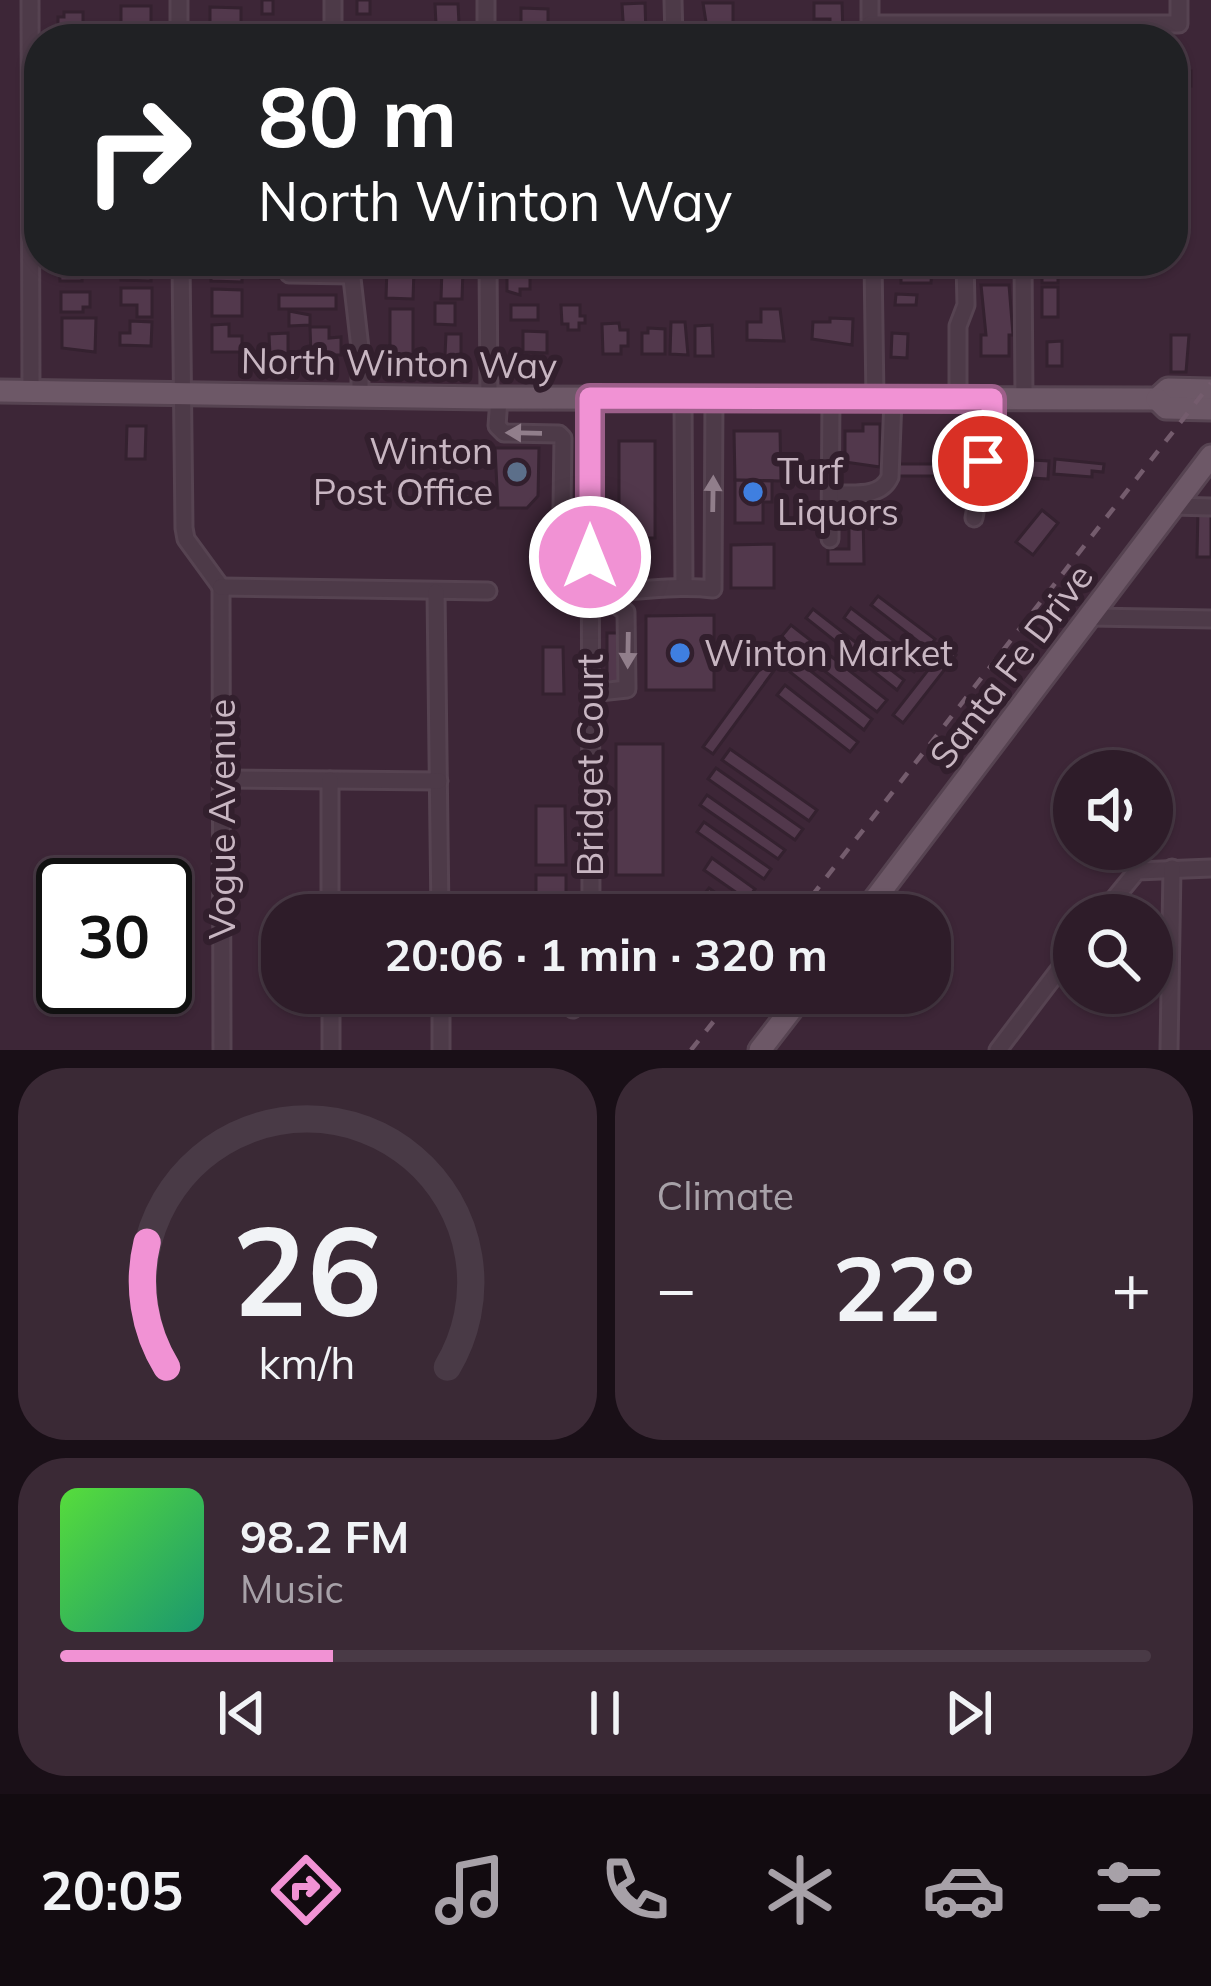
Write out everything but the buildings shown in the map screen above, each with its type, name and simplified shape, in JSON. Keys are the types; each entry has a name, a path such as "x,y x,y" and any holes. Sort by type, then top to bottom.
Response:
{"main road":[{"name":"North Winton Way","path":"0,391 1157,399 1168,389 1211,390"},
{"name":"North Winton Way","path":"1157,399 1166,408 1211,409"},
{"path":"1180,409 1199,416 1211,430"},
{"name":"Santa Fe Drive","path":"879,894 1211,456"},
{"path":"760,1050 787,1014"}],"street":[{"path":"31,276 31,392"},
{"path":"181,276 186,539 221,587 488,591"},
{"path":"352,276 360,397"},
{"path":"489,276 497,427 504,434 559,434 563,438 562,508 566,514 590,513"},
{"path":"831,494 861,494 886,486 890,477 874,276"},
{"path":"958,399 958,326 966,305 965,276"},
{"path":"1023,276 1024,399"},
{"name":"Bridget Court","path":"590,398 591,894"},
{"path":"682,582 683,398"},
{"path":"590,693 628,688 619,591 668,590 682,582 712,589 714,398"},
{"path":"830,539 831,398"},
{"path":"974,518 983,461 992,438 992,399"},
{"path":"1173,506 1211,507"},
{"name":"Vogue Avenue","path":"221,587 222,1050"},
{"path":"436,592 440,894"},
{"path":"590,602 619,607"},
{"path":"1090,617 1211,620"},
{"path":"221,779 440,782"},
{"path":"330,780 330,894"},
{"path":"1173,868 1211,868"},
{"path":"1118,894 1137,871 1149,870"},
{"path":"1169,1050 1172,870"},
{"path":"998,1050 1053,978"},
{"path":"331,1014 331,1050"},
{"path":"441,1014 441,1050"}],"railway":[{"path":"813,894 1211,383"},
{"path":"691,1050 719,1014"}],"place":[{"name":"Winton Post Office","path":"517,472"},
{"name":"Turf Liquors","path":"753,492"},
{"name":"Winton Market","path":"680,653"}],"route":[{"path":"590,557 590,398 992,399 992,438 983,461"}]}
